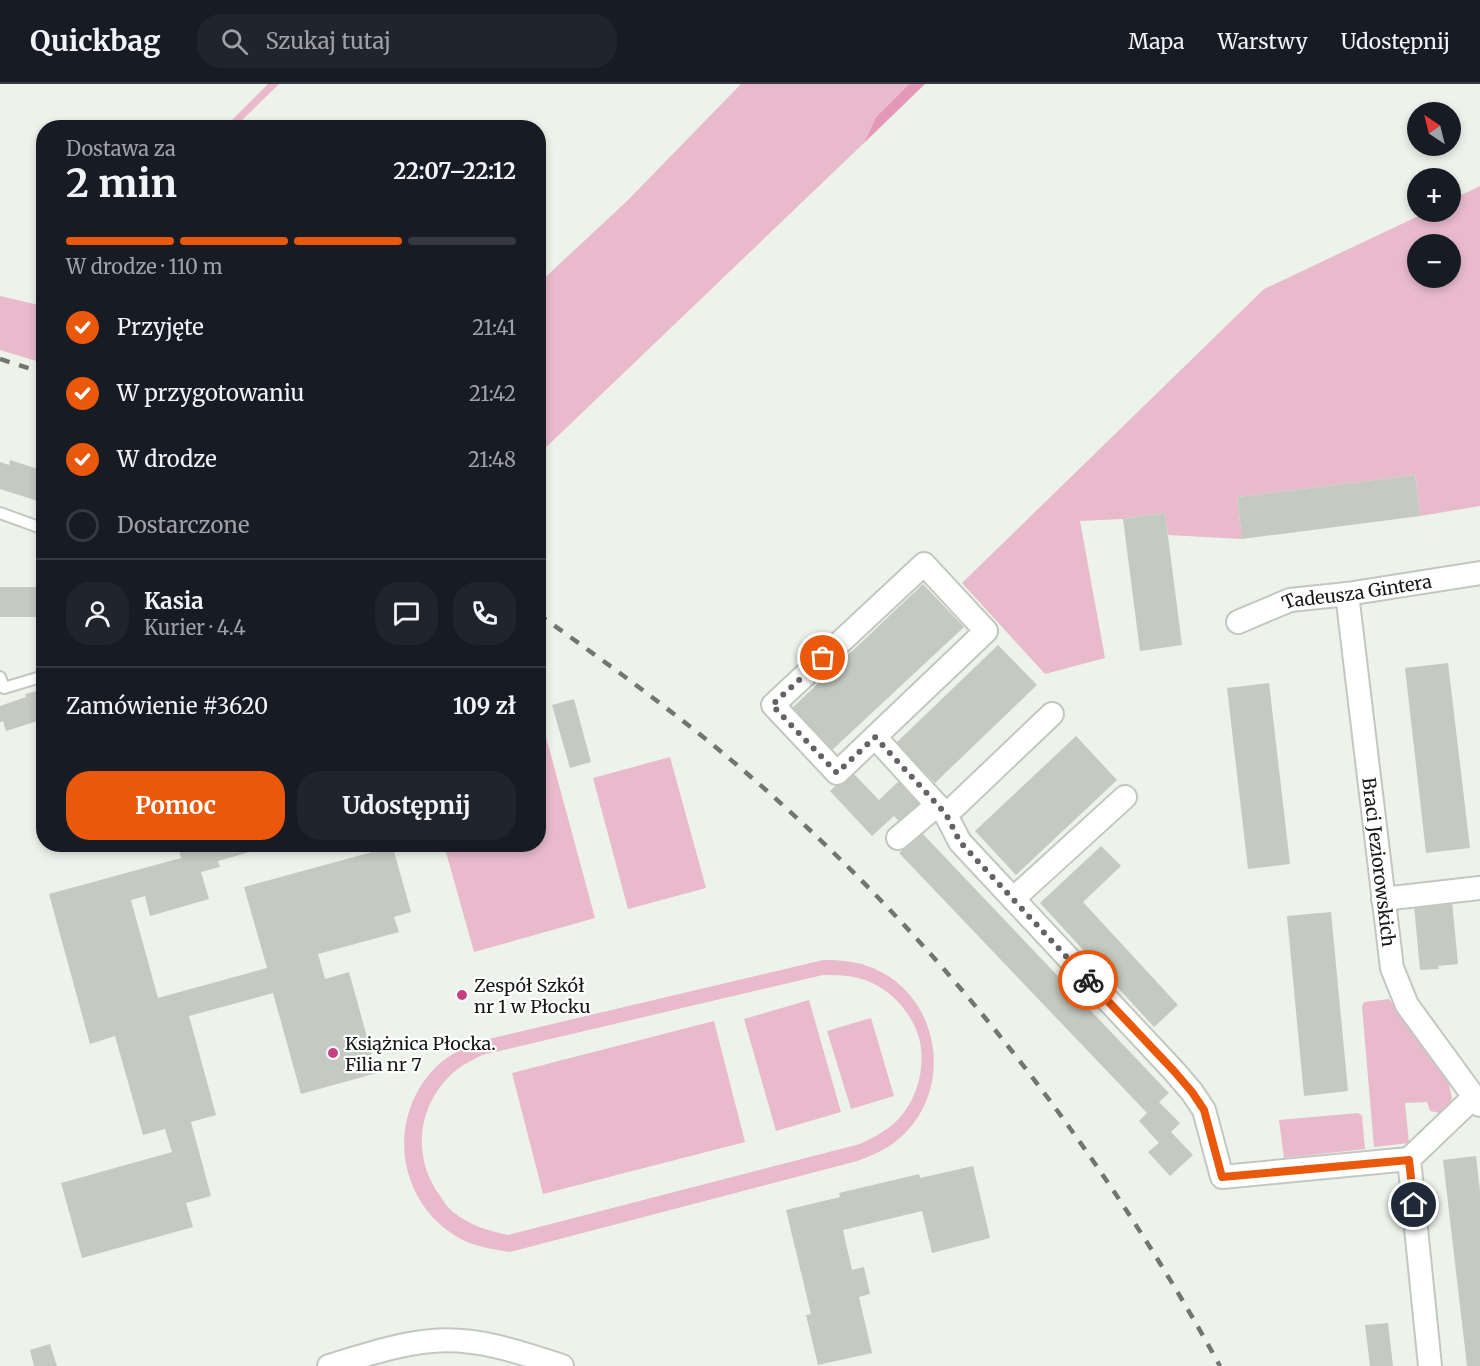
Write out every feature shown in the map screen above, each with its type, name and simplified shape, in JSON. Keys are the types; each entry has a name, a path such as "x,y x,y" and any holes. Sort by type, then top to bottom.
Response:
{"street":[{"path":"924,564 986,631 875,737 837,773 772,705 924,564"},
{"name":"Tadeusza Gintera","path":"1238,622 1290,600 1347,594 1480,573"},
{"name":"Braci Jeziorowskich","path":"1347,594 1392,968 1407,1005 1477,1101"},
{"path":"898,838 941,809 1052,714"},
{"path":"875,737 941,809 960,842 1192,1092 1204,1110 1222,1177 1409,1160 1477,1101"},
{"path":"1013,899 1125,797"},
{"path":"1383,899 1480,888"},
{"path":"1409,1160 1430,1366"},
{"path":"329,1366 408,1344 453,1340 481,1343 561,1366"}],"lane":[{"path":"0,513 36,526"},
{"path":"0,677 4,688 36,678"}],"shaded area":[{"path":"268,84 279,84 242,120 232,120"},
{"path":"741,84 909,84 876,117 864,143 546,447 546,277 627,201"},
{"path":"909,84 925,84 864,143 876,117"},
{"path":"1480,186 1480,506 1420,516 1415,475 1237,497 1242,539 1168,535 1165,513 1123,519 1080,521 1105,658 1045,674 962,583 1264,289 1407,221 1461,222 1461,195"},
{"path":"0,296 36,304 36,361 0,350"},
{"path":"546,737 595,918 474,952 446,852 546,852"},
{"path":"670,757 706,888 628,909 593,778"},
{"path":"823,960 836,960 855,962 873,968 896,981 913,999 926,1021 932,1045 934,1069 929,1094 918,1117 896,1141 869,1156 510,1252 467,1242 440,1224 423,1205 412,1184 406,1161 404,1137 409,1113 419,1090 434,1069 443,1061 476,1042","holes":["823,975 860,978 880,987 909,1015 920,1042 921,1071 912,1100 897,1121 860,1144 508,1235 479,1227 460,1217 448,1207 431,1182 425,1166 422,1132 432,1100 457,1069 482,1055"]},
{"path":"1389,999 1448,1080 1452,1098 1448,1106 1440,1113 1430,1111 1427,1102 1405,1103 1409,1143 1374,1147 1362,1007 1364,1002"},
{"path":"809,1000 841,1112 776,1131 744,1019"},
{"path":"871,1018 894,1096 851,1109 827,1031"},
{"path":"714,1021 745,1142 543,1194 512,1073"},
{"path":"1358,1113 1362,1116 1365,1149 1284,1158 1279,1120"}],"building":[{"path":"10,460 36,468 36,500 0,489 0,462 9,465"},
{"path":"1415,475 1420,516 1242,539 1237,497"},
{"path":"1165,513 1182,645 1140,651 1123,519"},
{"path":"923,584 964,627 831,751 791,709"},
{"path":"0,587 36,587 36,617 0,617"},
{"path":"998,645 1037,685 935,783 896,743"},
{"path":"1448,663 1470,848 1426,853 1405,668"},
{"path":"1269,683 1290,864 1248,869 1227,688"},
{"path":"36,691 36,722 6,731 3,721 0,722 0,706 26,697 25,694"},
{"path":"574,699 591,762 570,768 552,705"},
{"path":"1076,736 1117,780 1016,875 975,831"},
{"path":"851,771 879,800 900,780 921,803 900,822 894,816 872,836 830,791"},
{"path":"921,832 1169,1093 1159,1102 1180,1123 1171,1132 1193,1155 1170,1176 1148,1152 1159,1143 1139,1121 1147,1113 899,853"},
{"path":"1101,846 1121,866 1083,902 1178,1005 1154,1027 1040,903"},
{"path":"180,852 250,852 218,861 220,867 201,872 209,899 150,916 145,896 131,900 158,998 267,968 244,887 372,852 394,852 411,912 394,917 399,932 318,954 325,979 349,972 377,1073 301,1094 273,993 189,1016 216,1115 191,1122 211,1196 186,1203 193,1227 82,1258 61,1183 172,1152 165,1129 143,1135 115,1036 90,1044 49,894 181,858"},
{"path":"1452,901 1458,964 1438,966 1439,969 1420,970 1414,905"},
{"path":"1331,912 1348,1091 1304,1096 1287,916"},
{"path":"1476,1156 1480,1191 1480,1366 1467,1366 1443,1160"},
{"path":"973,1166 990,1238 932,1253 922,1211 843,1230 852,1270 864,1267 870,1294 859,1297 872,1353 818,1365 806,1315 811,1314 786,1210 840,1197 839,1193 919,1174 920,1178"},
{"path":"1388,1323 1393,1366 1370,1366 1365,1325"},
{"path":"50,1344 57,1366 34,1366 30,1350"}],"railway":[{"path":"0,359 36,370"},
{"path":"546,620 646,693 751,777 821,841 888,908 952,978 1069,1126 1173,1284 1220,1366"}],"way so far":[{"path":"823,658 772,705 837,773 875,737 946,814 960,842 1088,980"}],"place":[{"name":"Zespół Szkół nr 1 w Płocku","path":"462,995"},
{"name":"Książnica Płocka. Filia nr 7","path":"333,1053"}],"route":[{"path":"1088,980 1192,1092 1204,1110 1222,1177 1409,1160 1414,1205"}]}
